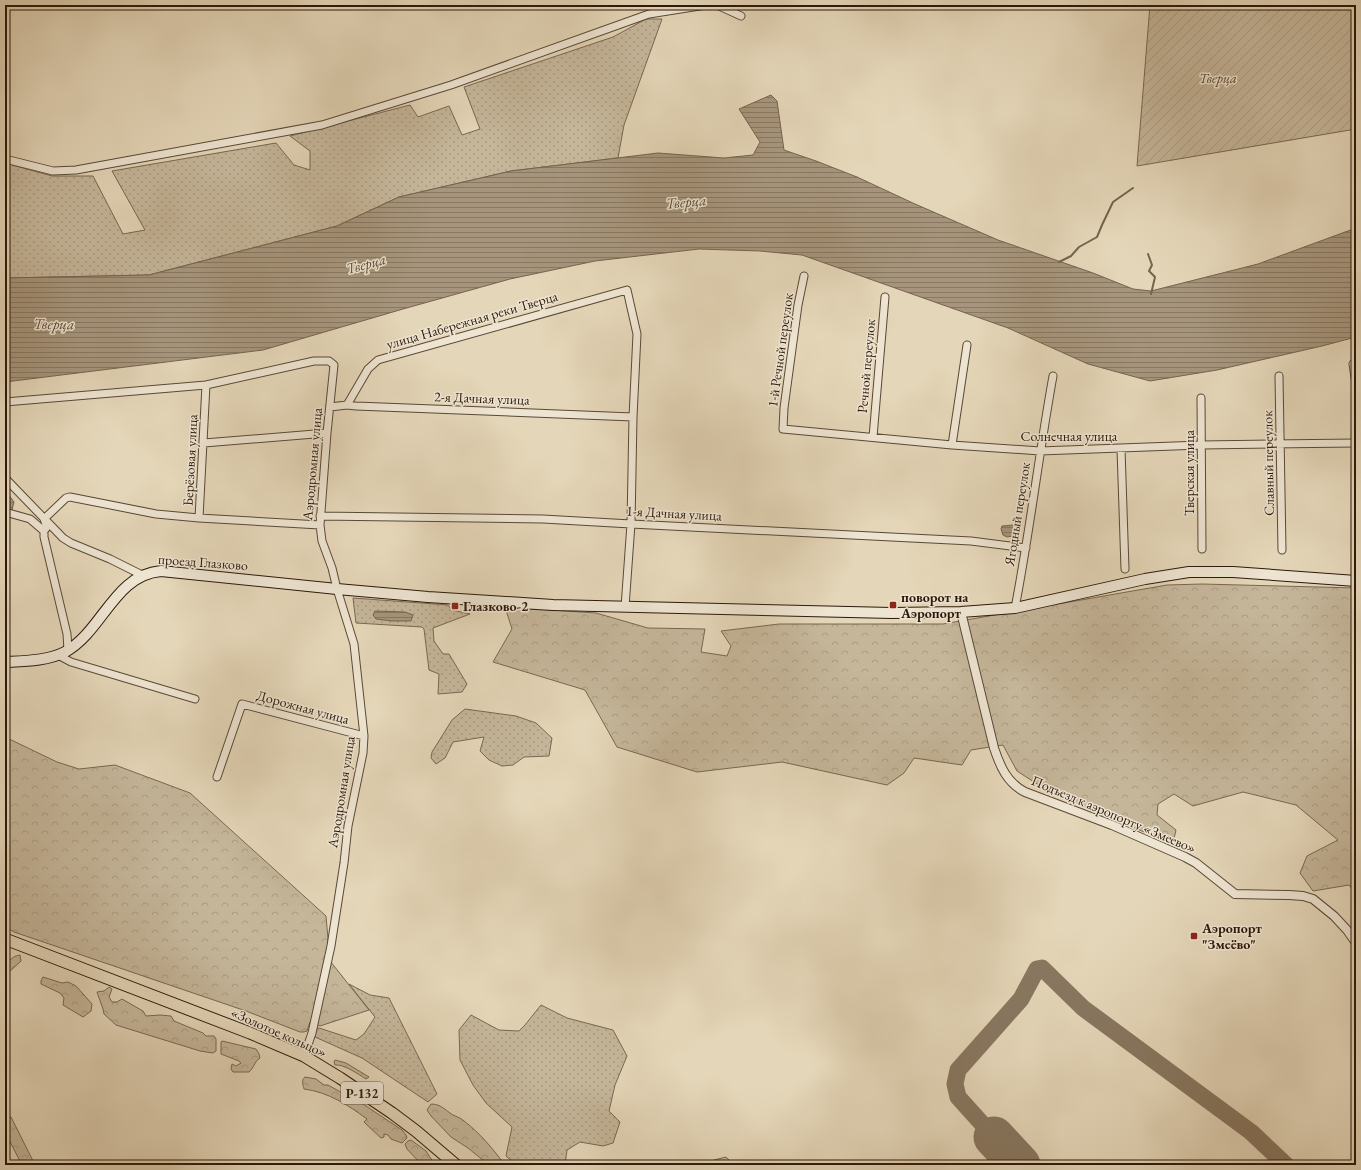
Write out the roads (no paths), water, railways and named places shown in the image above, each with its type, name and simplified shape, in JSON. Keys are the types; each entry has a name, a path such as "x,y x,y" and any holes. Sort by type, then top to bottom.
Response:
{"main road":[{"name":"проезд Глазково","path":"5,662 44,659 68,650 86,635 125,587 142,575 154,571 172,571 337,589 428,597 553,605 816,612 961,612 1015,608 1154,577 1189,572 1234,572 1356,581"},
{"name":"«Золотое кольцо»","path":"5,938 259,1036 304,1056 392,1113 456,1165"}],"street":[{"path":"5,159 53,171 76,170 322,125 451,85 649,14 706,5"},
{"path":"717,5 741,16"},
{"name":"1-й Речной переулок","path":"783,428 784,408 798,305 804,276"},
{"name":"улица Набережная реки Тверца","path":"347,405 368,369 378,360 627,290 637,334 633,416"},
{"name":"Речной переулок","path":"873,437 885,297"},
{"path":"952,445 967,345"},
{"name":"Аэродромная улица","path":"206,385 314,361 329,361 334,366 326,433 320,525 322,541 332,568 354,644 364,736 363,753 348,826 331,946 312,1033 304,1056"},
{"path":"1353,364 1356,384"},
{"name":"Ягодный переулок","path":"1015,608 1053,376"},
{"name":"Славный переулок","path":"1279,376 1282,550"},
{"path":"5,402 206,385"},
{"name":"Берёзовая улица","path":"44,519 66,498 70,497 156,514 199,518 206,385"},
{"name":"Тверская улица","path":"1201,398 1202,549"},
{"name":"2-я Дачная улица","path":"330,407 347,405 633,416"},
{"path":"625,607 631,524 633,416"},
{"name":"Солнечная улица","path":"783,428 952,445 1040,451 1356,443"},
{"path":"204,443 326,433"},
{"path":"1121,449 1125,569"},
{"path":"5,478 44,519 71,544 110,559 142,575"},
{"path":"5,512 30,519 44,531"},
{"name":"1-я Дачная улица","path":"320,516 543,518 631,524 971,541 1026,548"},
{"path":"199,518 320,525"},
{"path":"44,519 47,527 44,531 44,537 67,634 68,650"},
{"name":"Подъезд к аэропорту «Змеево»","path":"961,612 996,753 1004,772 1016,786 1025,792 1112,825 1185,857 1196,863 1235,894 1289,894 1309,897 1334,916 1347,930 1356,944"},
{"path":"58,655 70,662 195,698"},
{"name":"Дорожная улица","path":"217,777 242,704 364,736"}],"water":[{"name":"Тверца","path":"771,95 777,101 784,150 857,177 998,240 1093,273 1133,289 1151,291 1258,264 1356,228 1356,337 1217,370 1150,381 1088,364 1008,328 802,255 760,251 699,249 595,261 510,279 263,350 5,382 5,278 149,275 337,226 399,197 511,171 658,153 724,158 753,155 760,142 739,109"},
{"path":"5,490 14,502 12,510 5,508"},
{"path":"1014,525 1013,536 1007,537 1003,535 1001,529 1002,526"},
{"path":"375,611 405,612 413,615 411,621 392,621 376,619 373,615"}],"waterway":[{"path":"1059,262 1071,256 1079,247 1097,237 1113,202 1133,188"},
{"path":"1148,254 1152,265 1149,271 1155,277 1151,294"}],"place":[{"name":"поворот на Аэропорт","path":"893,605"},
{"name":"Глазково-2","path":"455,606"},
{"name":"Аэропорт \"Змеёво\"","path":"1194,936"}]}
